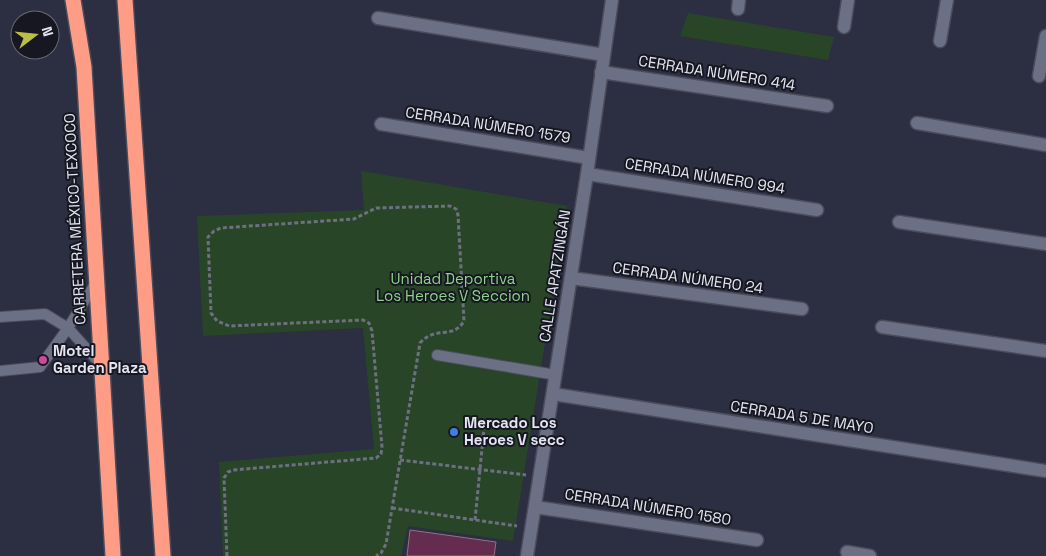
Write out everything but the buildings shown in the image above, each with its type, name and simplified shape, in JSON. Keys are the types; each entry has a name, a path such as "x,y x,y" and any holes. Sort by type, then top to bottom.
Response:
{"highway":[{"name":"CARRETERA MÉXICO-TEXCOCO","path":"73,0 84,67 113,556"},
{"path":"125,0 163,556"},
{"path":"161,530 171,556"}],"street":[{"name":"CALLE APATZINGÁN","path":"527,556 587,174 612,0"},
{"path":"844,27 848,0"},
{"path":"940,41 946,0"},
{"path":"378,18 604,55"},
{"path":"1039,76 1046,37"},
{"name":"CERRADA NÚMERO 414","path":"602,72 827,106"},
{"path":"917,123 1046,145"},
{"name":"CERRADA NÚMERO 1579","path":"381,124 589,158"},
{"name":"CERRADA NÚMERO 994","path":"587,174 817,210"},
{"path":"899,222 1046,244"},
{"name":"CERRADA NÚMERO 24","path":"571,278 802,309"},
{"path":"882,327 1046,351"},
{"name":"CERRADA 5 DE MAYO","path":"553,394 1046,472"},
{"name":"CERRADA NÚMERO 1580","path":"535,506 757,540"},
{"path":"847,552 870,556"}],"lane":[{"path":"0,371 40,367 68,328 97,281"},
{"path":"0,317 44,314 68,328 102,366"},
{"path":"438,355 556,375"}],"path":[{"path":"227,556 224,478 228,472 233,470 376,458 381,454 382,447 372,331 369,323 363,320 229,326 217,321 211,313 208,237 214,230 221,228 354,219 376,208 450,206 456,209 458,215 464,321 460,328 426,336 420,343 386,544 382,553 376,556"},
{"path":"475,520 485,418"},
{"path":"400,460 540,477"},
{"path":"392,508 531,528"}],"green space":[{"path":"688,13 834,37 828,60 680,36"},
{"name":"Unidad Deportiva Los Heroes V Seccion","path":"361,171 567,206 513,541 408,526 401,556 223,556 219,462 374,449 363,328 203,336 197,216 364,210"}],"place":[{"name":"Motel Garden Plaza","path":"43,360"},
{"name":"Mercado Los Heroes V secc","path":"454,432"}]}
